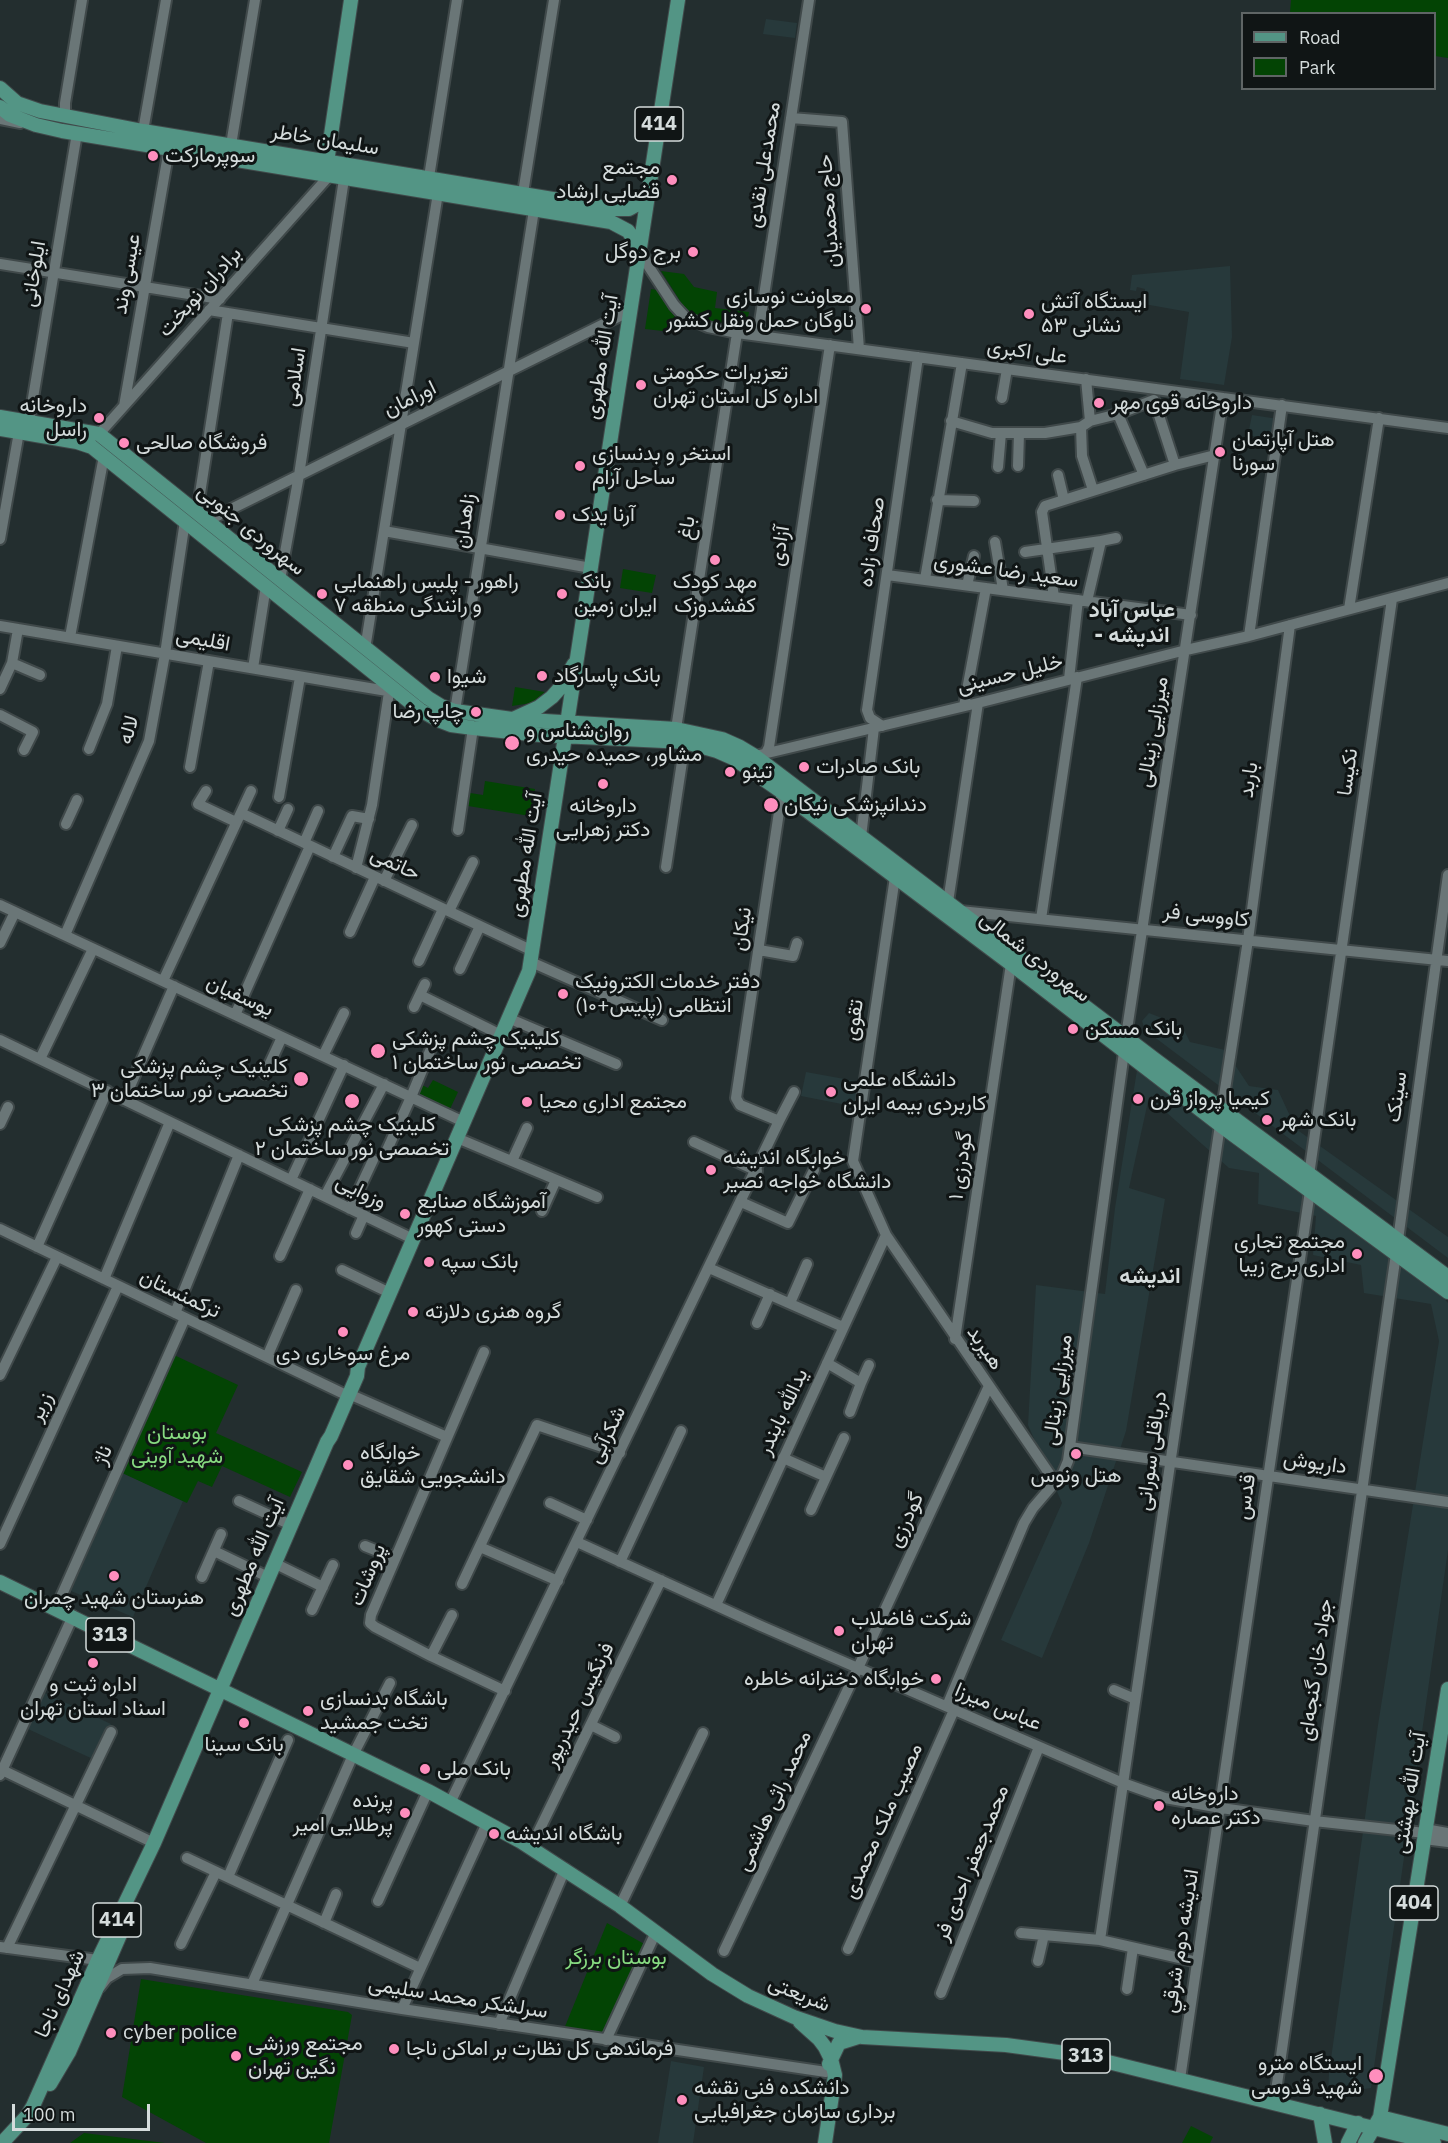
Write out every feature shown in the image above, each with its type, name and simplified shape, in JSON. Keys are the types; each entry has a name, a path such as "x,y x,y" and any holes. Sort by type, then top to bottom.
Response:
{"main road":[{"path":"329,176 327,162 351,0"},
{"name":"414","path":"640,248 678,0"},
{"name":"سلیمان خاطر","path":"0,88 17,103 40,111 144,131 626,210 648,199"},
{"name":"سلیمان خاطر","path":"0,107 10,115 36,125 77,133 611,222 628,231 640,248"},
{"name":"آیت الله مطهری","path":"220,1690 327,1442 327,1434 464,1122 532,957 570,733 578,657 640,248"},
{"name":"سهروردی جنوبی","path":"0,417 99,434 280,580 361,654 394,693 438,720 451,725 473,728 570,733"},
{"name":"سهروردی جنوبی","path":"0,429 77,442 92,447 266,586 361,654 441,706 455,711 512,719 570,733"},
{"path":"512,719 539,707 552,697 560,688 578,657"},
{"name":"سهروردی شمالی","path":"570,733 676,729 763,752 861,837 1310,1175 1448,1292"},
{"name":"سهروردی شمالی","path":"570,733 685,742 733,758 782,792 1310,1191 1448,1277"},
{"path":"1124,1052 1126,1036"},
{"name":"313","path":"0,1582 220,1690"},
{"name":"آیت الله بهشتی","path":"1365,2143 1376,2122 1422,1833 1448,1689"},
{"name":"شریعتی","path":"220,1690 428,1791 531,1847 620,1906 719,1979 748,1996 794,2017 835,2031 862,2037 1029,2047 1080,2055 1180,2079 1275,2097 1320,2114 1358,2123 1376,2122 1448,2134"},
{"name":"شهدای ناجا","path":"2,2143 27,2116 33,2106 98,1960 151,1849 220,1690"},
{"path":"33,2106 61,2068 135,1900 151,1849"},
{"path":"794,2017 819,2039 829,2066 835,2075 825,2143"},
{"path":"815,2143 829,2066 838,2043 862,2037"},
{"path":"1320,2114 1324,2143"},
{"name":"شریعتی","path":"1376,2122 1434,2143"},
{"path":"1348,2143 1358,2123"}],"street":[{"path":"64,117 82,0"},
{"path":"144,131 166,0"},
{"path":"231,145 255,0"},
{"path":"429,177 457,0"},
{"path":"523,193 554,0"},
{"name":"محمدعلی نقدی","path":"758,335 809,0"},
{"name":"حاج محمدیان","path":"791,117 842,122 859,349"},
{"path":"0,119 36,125"},
{"name":"ایلوخانی","path":"29,422 77,133"},
{"name":"عیسی وند","path":"124,406 169,149"},
{"name":"برادران نوبخت","path":"99,434 329,176"},
{"name":"اسلامی","path":"280,580 323,328 344,179"},
{"path":"361,654 384,531 438,193"},
{"name":"زاهدان","path":"455,711 534,210"},
{"name":"علی‌ اکبری","path":"640,248 667,297 686,317 708,327 737,333 1448,428"},
{"path":"0,264 220,299"},
{"path":"209,310 414,343"},
{"name":"اورامان","path":"202,517 299,476 630,311"},
{"path":"202,517 228,314"},
{"name":"باغ","path":"676,729 737,333"},
{"name":"آزادی","path":"763,752 830,345"},
{"name":"صحاف زاده","path":"867,710 918,357"},
{"path":"925,579 962,363"},
{"path":"1002,398 1007,369"},
{"path":"1086,379 1086,424 1082,456 1094,490"},
{"name":"میرزایی زینالی","path":"1126,1036 1223,398"},
{"path":"951,421 992,434 1045,433 1086,424 1154,400 1175,465"},
{"path":"1249,636 1282,405"},
{"path":"1118,414 1144,475"},
{"path":"1350,609 1379,418"},
{"path":"0,539 19,432"},
{"path":"1018,466 1019,433"},
{"path":"998,467 1001,434"},
{"path":"1054,597 1043,508 1094,490 1215,454"},
{"path":"70,638 104,456"},
{"path":"1058,476 1064,500"},
{"path":"937,500 974,501"},
{"name":"لاله","path":"65,936 149,741 185,521"},
{"path":"384,531 591,568"},
{"path":"1025,552 1116,538"},
{"path":"1041,919 1082,601 1101,541"},
{"path":"995,542 1003,590"},
{"path":"967,585 974,555"},
{"name":"سعید رضا عشوری","path":"887,575 1191,615"},
{"name":"خلیل حسینی","path":"763,752 978,703 1249,636 1448,583"},
{"path":"253,668 266,586"},
{"path":"964,706 986,588"},
{"name":"نکیسا","path":"1310,1175 1392,599"},
{"name":"باربد","path":"1222,1109 1248,940 1290,625"},
{"name":"اقلیمی","path":"0,626 394,693"},
{"path":"0,689 12,663 18,629"},
{"path":"89,749 107,704 117,645"},
{"path":"190,767 209,661"},
{"path":"12,663 40,675"},
{"path":"279,797 300,676"},
{"path":"356,868 369,819 394,693"},
{"path":"948,902 978,703"},
{"path":"763,752 855,727 863,719 867,710"},
{"path":"861,837 878,727 870,718 867,710"},
{"path":"0,715 33,732 24,750"},
{"path":"458,830 473,728"},
{"path":"666,867 685,742"},
{"name":"حاتمی","path":"206,791 198,804 278,831 307,844 480,926 532,957 662,1020"},
{"path":"163,981 251,791"},
{"name":"نیکان","path":"779,1121 741,1105 737,1102 736,1093 782,792"},
{"path":"66,824 76,800"},
{"path":"278,831 288,808"},
{"path":"235,1015 307,844 318,812"},
{"path":"333,857 352,816 369,819"},
{"path":"350,932 412,825"},
{"path":"419,962 474,862"},
{"name":"سینک","path":"1397,1247 1448,875"},
{"name":"تقوی","path":"886,1235 853,1161 895,877"},
{"name":"یوسفیان","path":"0,905 464,1122"},
{"name":"کاووسی فر","path":"960,910 1448,961"},
{"path":"0,943 15,912"},
{"path":"460,969 480,926"},
{"path":"759,950 793,956 797,943"},
{"path":"40,1059 93,949"},
{"name":"گودرزی ۱","path":"956,1339 1011,964"},
{"path":"414,1007 425,984"},
{"path":"124,1100 174,987"},
{"path":"420,995 501,1035"},
{"path":"323,1056 344,1013"},
{"path":"508,1018 616,1064"},
{"path":"265,1074 282,1037"},
{"name":"وزوایی","path":"0,1040 413,1239"},
{"path":"387,1150 430,1051"},
{"name":"میرزایی زینالی","path":"950,1708 1024,1522 1063,1473 1068,1461 1124,1052"},
{"path":"291,1180 344,1065"},
{"path":"325,1196 384,1084"},
{"path":"37,1247 107,1091"},
{"name":"شکرآبی","path":"450,1803 794,1092"},
{"path":"0,1124 8,1107"},
{"path":"104,1279 170,1122"},
{"name":"دریاقلی سورانی","path":"1100,1940 1220,1125"},
{"path":"512,1161 527,1128"},
{"path":"457,1138 597,1197"},
{"path":"694,1142 757,1171"},
{"name":"ناژ","path":"56,1608 180,1316 239,1155"},
{"path":"350,1209 373,1160"},
{"path":"741,1202 788,1223 814,1170"},
{"path":"542,1211 556,1180"},
{"path":"280,1256 310,1189"},
{"name":"قدس","path":"1221,1808 1310,1191"},
{"path":"356,1233 364,1215"},
{"name":"ترکمنستان","path":"0,1229 346,1394"},
{"name":"یدالله بایندر","path":"716,1605 886,1235"},
{"name":"هیربد","path":"886,1235 988,1388 1055,1482"},
{"name":"جواد خان گنجه‌ای","path":"1275,2097 1397,1247"},
{"path":"0,1375 57,1257"},
{"path":"789,1303 807,1264"},
{"path":"710,1268 843,1327"},
{"path":"342,1270 390,1293"},
{"name":"زریر","path":"0,1544 118,1286"},
{"path":"267,1357 296,1290"},
{"path":"757,1323 770,1294"},
{"name":"پروشات","path":"484,1352 371,1615 370,1623 375,1628 505,1691"},
{"path":"827,1363 861,1383"},
{"path":"850,1412 869,1365"},
{"name":"گودرزی","path":"858,1668 988,1388"},
{"path":"346,1394 447,1437"},
{"path":"462,1584 537,1425 620,1453"},
{"path":"620,1562 681,1431"},
{"path":"811,1510 844,1438"},
{"name":"داریوش","path":"1070,1447 1448,1502"},
{"path":"783,1458 826,1477"},
{"path":"239,1501 291,1525"},
{"path":"550,1503 587,1520"},
{"path":"202,1577 221,1534"},
{"name":"عباس میرزا","path":"577,1542 1039,1747 1123,1783 1165,1798 1314,1821 1422,1833"},
{"path":"365,1545 395,1558"},
{"path":"480,1546 558,1581"},
{"path":"214,1551 268,1577"},
{"path":"274,1563 323,1587"},
{"path":"312,1610 333,1565"},
{"name":"فرنگیس حیدرپور","path":"531,1847 661,1580"},
{"path":"73,1616 1,1771 125,1828 151,1849"},
{"path":"431,1656 452,1616"},
{"name":"محمد راثی هاشمی","path":"724,1950 858,1668"},
{"path":"252,1984 353,1755 390,1683"},
{"path":"1114,1690 1135,1699"},
{"name":"مصیب ملک محمدی","path":"848,1949 950,1708"},
{"path":"591,1725 615,1737"},
{"path":"98,1960 4,1947 111,1732"},
{"path":"620,1906 703,1733"},
{"path":"228,1877 288,1740"},
{"name":"محمدجعفر احدی فر","path":"941,1993 1039,1747"},
{"path":"378,1901 428,1791"},
{"name":"انديشه دوم شرقي","path":"1180,2079 1221,1808"},
{"path":"402,2009 487,1823"},
{"path":"119,1840 125,1828"},
{"path":"1422,1833 1448,1833"},
{"path":"1422,1833 1448,1842"},
{"path":"187,1858 420,1968"},
{"path":"499,2024 565,1869"},
{"path":"181,1944 216,1872"},
{"path":"324,1923 336,1894"},
{"path":"606,2040 656,1932"},
{"path":"1021,1933 1100,1940 1197,1962"},
{"path":"1038,1961 1044,1935"},
{"path":"1126,1989 1133,1948"},
{"name":"سرلشکر محمد سلیمی","path":"94,1994 107,1978 116,1972 140,1967 606,2040 829,2066"}],"shaded area":[{"path":"766,19 797,23 795,38 763,34"},
{"path":"1230,266 1232,337 1224,385 1180,379 1189,312 1144,304 1145,289 1137,287 1136,291 1130,290 1132,275"},
{"path":"1252,415 1278,419 1275,436 1261,438 1248,435"},
{"path":"1149,1013 1182,1026 1190,1042 1225,1050 1249,1086 1278,1090 1296,1129 1448,1237 1448,1258 1145,1030 1142,1021"},
{"path":"1137,1070 1339,1222 1437,1291 1448,1303 1448,1550 1371,2088 1328,2094 1329,2073 1378,1725 1439,1341 1431,1304 1364,1293 1361,1265 1313,1255 1316,1216 1258,1204 1259,1173 1229,1168 1149,1097 1129,1188 1165,1199 1126,1431 1089,1543 1042,1658 1001,1640 1062,1503 1028,1425 1036,1285 1105,1294 1115,1208"},
{"name":"دانشگاه علمی کاربردی بیمه ایران","path":"806,1072 861,1082 857,1107 801,1096"},
{"path":"123,1473 183,1501 133,1617 71,1591"},
{"path":"45,1693 111,1724 95,1760 28,1729"},
{"name":"دانشکده فنی نقشه برداری سازمان جغرافیایی","path":"671,2061 704,2067 693,2143 658,2143"}],"green space":[{"path":"1291,0 1448,0 1448,58 1436,56 1436,12 1290,12"},
{"path":"661,271 684,274 694,287 717,292 715,308 749,312 746,328 715,325 698,319 682,304"},
{"path":"651,289 657,290 669,310 682,324 681,333 645,329"},
{"path":"623,569 656,575 652,593 620,588"},
{"path":"515,687 545,692 531,703 512,706"},
{"path":"485,781 535,789 530,816 468,806 470,793 483,795"},
{"path":"433,1080 458,1092 450,1109 414,1091 418,1083 428,1088"},
{"name":"بوستان شهید آوینی","path":"174,1355 238,1385 216,1433 302,1472 290,1497 222,1466 212,1487 198,1481 187,1503 120,1472"},
{"name":"بوستان برزگر","path":"607,1923 646,1945 607,2035 564,2029"},
{"name":"مجتمع ورزشی نگین تهران","path":"141,1979 348,2012 352,2015 329,2143 206,2143 122,2097"},
{"path":"1191,2126 1213,2137 1210,2143 1182,2143"},
{"path":"84,2133 165,2143 70,2143"}],"place":[{"name":"سوپرمارکت","path":"153,156"},
{"name":"مجتمع قضایی ارشاد","path":"672,180"},
{"name":"برج دوگل","path":"693,252"},
{"name":"معاونت نوسازی ناوگان حمل ونقل کشور","path":"866,309"},
{"name":"ایستگاه آتش نشانی ۵۳","path":"1029,314"},
{"name":"تعزیرات حکومتی اداره کل استان تهران","path":"641,385"},
{"name":"داروخانه قوی مهر","path":"1099,403"},
{"name":"داروخانه راسل","path":"99,418"},
{"name":"فروشگاه صالحی","path":"124,443"},
{"name":"هتل آپارتمان سورنا","path":"1220,452"},
{"name":"استخر و بدنسازی ساحل آرام","path":"580,466"},
{"name":"آرنا یدک","path":"560,515"},
{"name":"مهد کودک کفشدوزک","path":"715,560"},
{"name":"راهور - پلیس راهنمایی و رانندگی منطقه ۷","path":"322,594"},
{"name":"بانک ایران زمین","path":"562,594"},
{"name":"بانک پاسارگاد","path":"542,676"},
{"name":"شیوا","path":"435,677"},
{"name":"چاپ رضا","path":"476,712"},
{"name":"روان‌شناس و مشاور، حمیده حیدری","path":"512,743"},
{"name":"بانک صادرات","path":"804,767"},
{"name":"تینو","path":"730,772"},
{"name":"داروخانه دکتر زهرایی","path":"603,784"},
{"name":"دندانپزشکی نیکان","path":"771,805"},
{"name":"دفتر خدمات الکترونیک انتظامی (پلیس+۱۰)","path":"563,994"},
{"name":"بانک مسکن","path":"1073,1029"},
{"name":"کلینیک چشم پزشکی تخصصی نور ساختمان ۱","path":"378,1051"},
{"name":"کلینیک چشم پزشکی تخصصی نور ساختمان ۳","path":"301,1079"},
{"name":"دانشگاه علمی کاربردی بیمه ایران","path":"831,1092"},
{"name":"کیمیا پرواز قرن","path":"1138,1099"},
{"name":"کلینیک چشم پزشکی تخصصی نور ساختمان ۲","path":"352,1101"},
{"name":"مجتمع اداری محیا","path":"527,1102"},
{"name":"بانک شهر","path":"1267,1120"},
{"name":"خوابگاه اندیشه دانشگاه خواجه نصیر","path":"711,1170"},
{"name":"آموزشگاه صنایع دستی کهور","path":"405,1214"},
{"name":"مجتمع تجاری اداری برج زیبا","path":"1357,1254"},
{"name":"بانک سپه","path":"429,1262"},
{"name":"گروه هنری دلارته","path":"413,1312"},
{"name":"مرغ سوخاری دی","path":"343,1332"},
{"name":"هتل ونوس","path":"1076,1454"},
{"name":"خوابگاه دانشجویی شقایق","path":"348,1465"},
{"name":"هنرستان شهید چمران","path":"114,1576"},
{"name":"شرکت فاضلاب تهران","path":"839,1631"},
{"name":"اداره ثبت و اسناد استان تهران","path":"93,1663"},
{"name":"خوابگاه دخترانه خاطره","path":"936,1679"},
{"name":"باشگاه بدنسازى تخت جمشيد","path":"308,1711"},
{"name":"بانک سینا","path":"244,1723"},
{"name":"بانک ملی","path":"425,1769"},
{"name":"داروخانه دکتر عصاره","path":"1159,1806"},
{"name":"پرنده پرطلایی امیر","path":"405,1813"},
{"name":"باشگاه اندیشه","path":"494,1834"},
{"name":"cyber police","path":"111,2033"},
{"name":"فرماندهی کل نظارت بر اماکن ناجا","path":"394,2049"},
{"name":"مجتمع ورزشی نگین تهران","path":"236,2056"},
{"name":"ایستگاه مترو شهید قدوسی","path":"1376,2076"},
{"name":"دانشکده فنی نقشه برداری سازمان جغرافیایی","path":"682,2100"}],"district":[{"name":"عباس آباد - اندیشه","path":"1132,624"},
{"name":"اندیشه","path":"1150,1277"}]}
